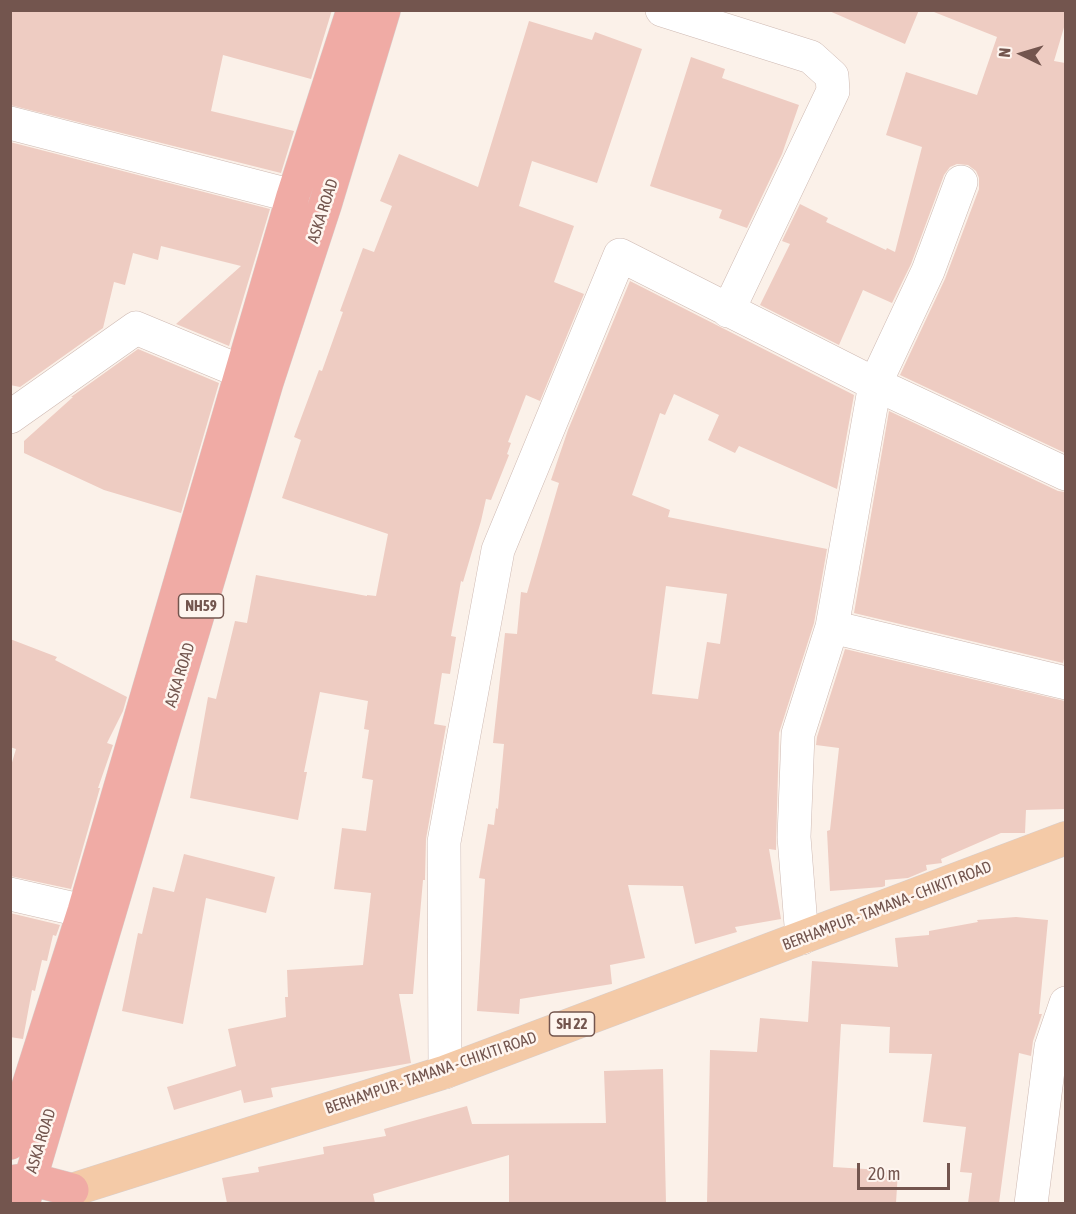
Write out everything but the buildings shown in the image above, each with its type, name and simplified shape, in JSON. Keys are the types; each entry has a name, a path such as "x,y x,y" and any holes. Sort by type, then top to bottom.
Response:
{"highway":[{"name":"NH59","path":"10,1143 84,911 293,196 352,10"},
{"name":"ASKA ROAD","path":"23,1192 267,382 326,204 384,10"},
{"name":"NH59","path":"23,1192 72,1190"}],"main road":[{"name":"BERHAMPUR - TAMANA - CHIKITI ROAD","path":"72,1190 445,1072 802,938 1065,843"}],"street":[{"path":"662,10 811,57 832,76 833,91 728,312"},
{"path":"10,123 293,196"},
{"path":"802,938 794,837 798,734 832,627 875,384 928,271 961,182"},
{"path":"445,1072 444,843 498,550 620,255 728,312 1065,474"},
{"path":"12,415 136,328 242,372"},
{"path":"832,627 1065,683"},
{"path":"10,894 84,911"},
{"path":"1031,1203 1051,1047 1065,1003"}]}
